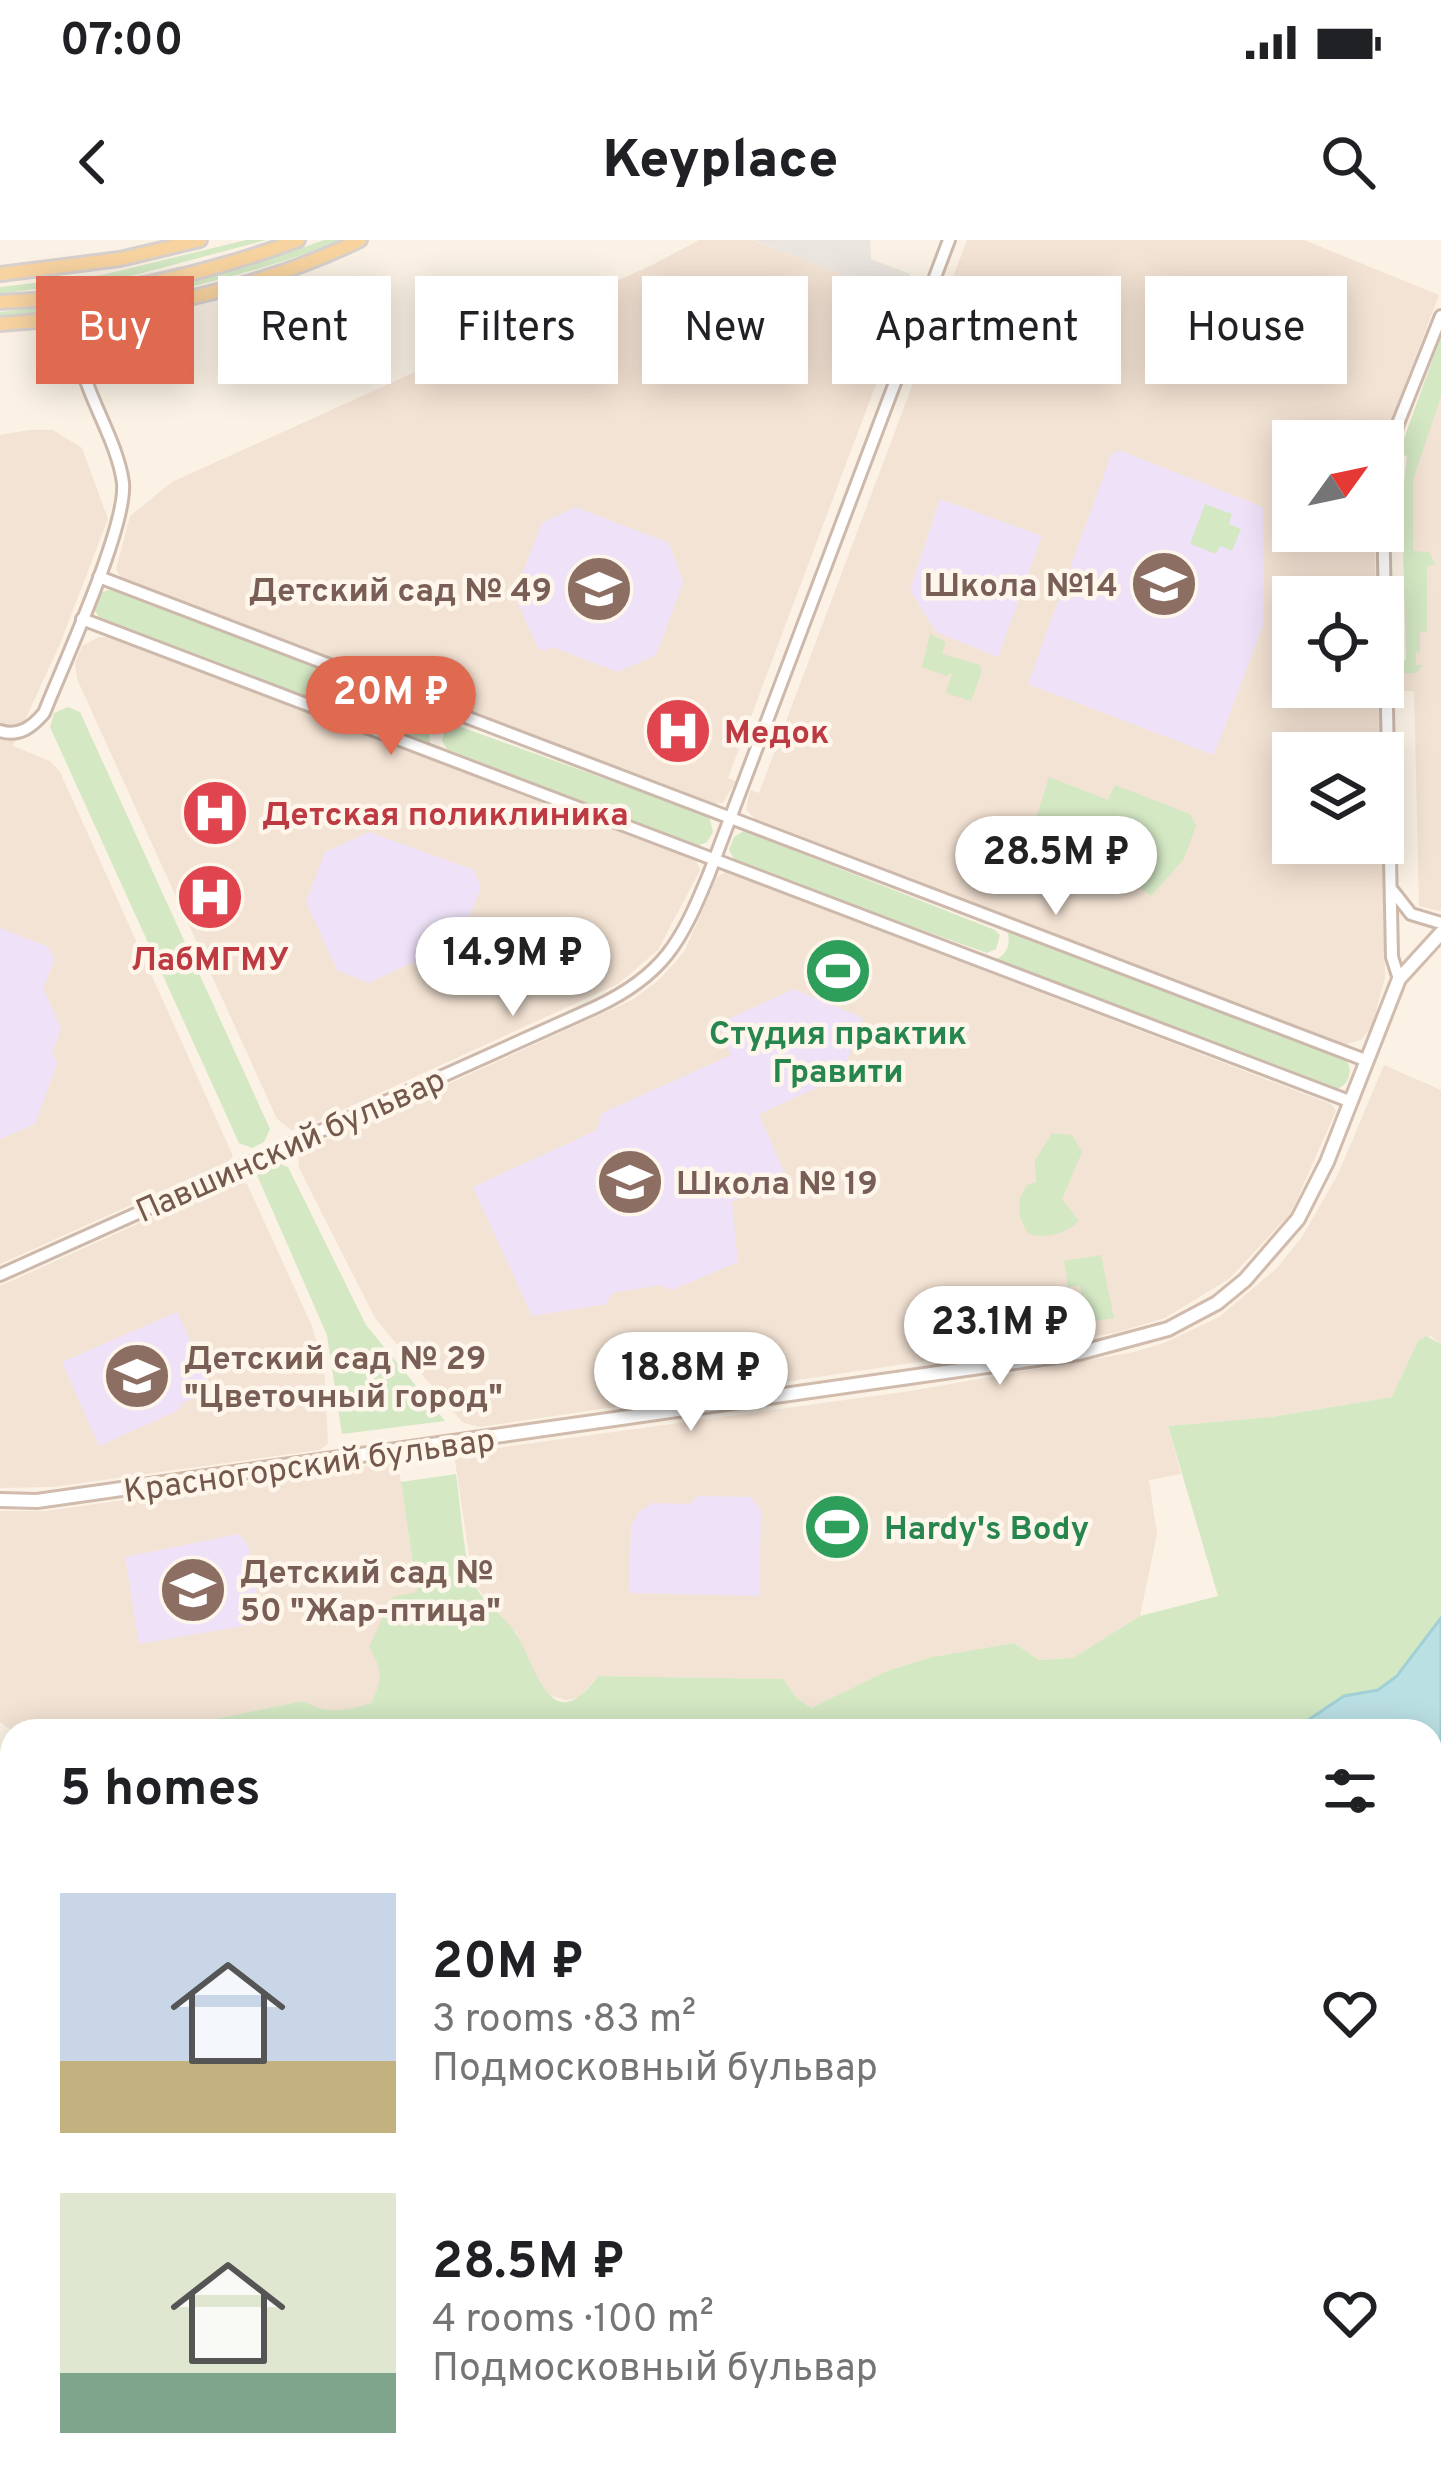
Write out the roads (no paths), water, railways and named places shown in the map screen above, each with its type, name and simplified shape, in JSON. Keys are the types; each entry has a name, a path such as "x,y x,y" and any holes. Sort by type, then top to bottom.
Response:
{"main road":[{"path":"0,274 120,259 200,240"},
{"path":"0,302 136,285 298,240"},
{"path":"194,295 363,240"},
{"path":"0,324 36,321"},
{"name":"Красногорский бульвар","path":"0,1500 37,1501 482,1441 1079,1353 1143,1339 1217,1303 1267,1259 1314,1192 1399,979 1441,933"},
{"name":"Красногорский бульвар","path":"1408,966 1441,944"}],"street":[{"path":"731,818 949,240"},
{"path":"1399,420 1441,316"},
{"path":"0,731 17,733 35,724 44,712 99,577 122,498 120,470 87,384"},
{"path":"1384,552 1392,958 1399,979"},
{"path":"99,577 1366,1060"},
{"path":"82,619 1349,1101"},
{"name":"Павшинский бульвар","path":"0,1275 620,996 658,968 680,943 731,818"},
{"path":"1392,888 1411,914 1441,923"}],"water":[{"path":"1441,1618 1441,1719 1310,1719 1344,1696 1378,1690 1397,1676"}],"place":[{"name":"Школа №14","path":"1164,584"},
{"name":"Детский сад № 49","path":"599,589"},
{"name":"Медок","path":"678,731"},
{"name":"Детская поликлиника","path":"215,813"},
{"name":"ЛабМГМУ","path":"210,897"},
{"name":"Студия практик Гравити","path":"838,971"},
{"name":"Школа № 19","path":"630,1182"},
{"name":"Детский сад № 29 \"Цветочный город\"","path":"137,1376"},
{"name":"Hardy's Body","path":"837,1527"},
{"name":"Детский сад № 50 \"Жар-птица\"","path":"193,1590"}]}
